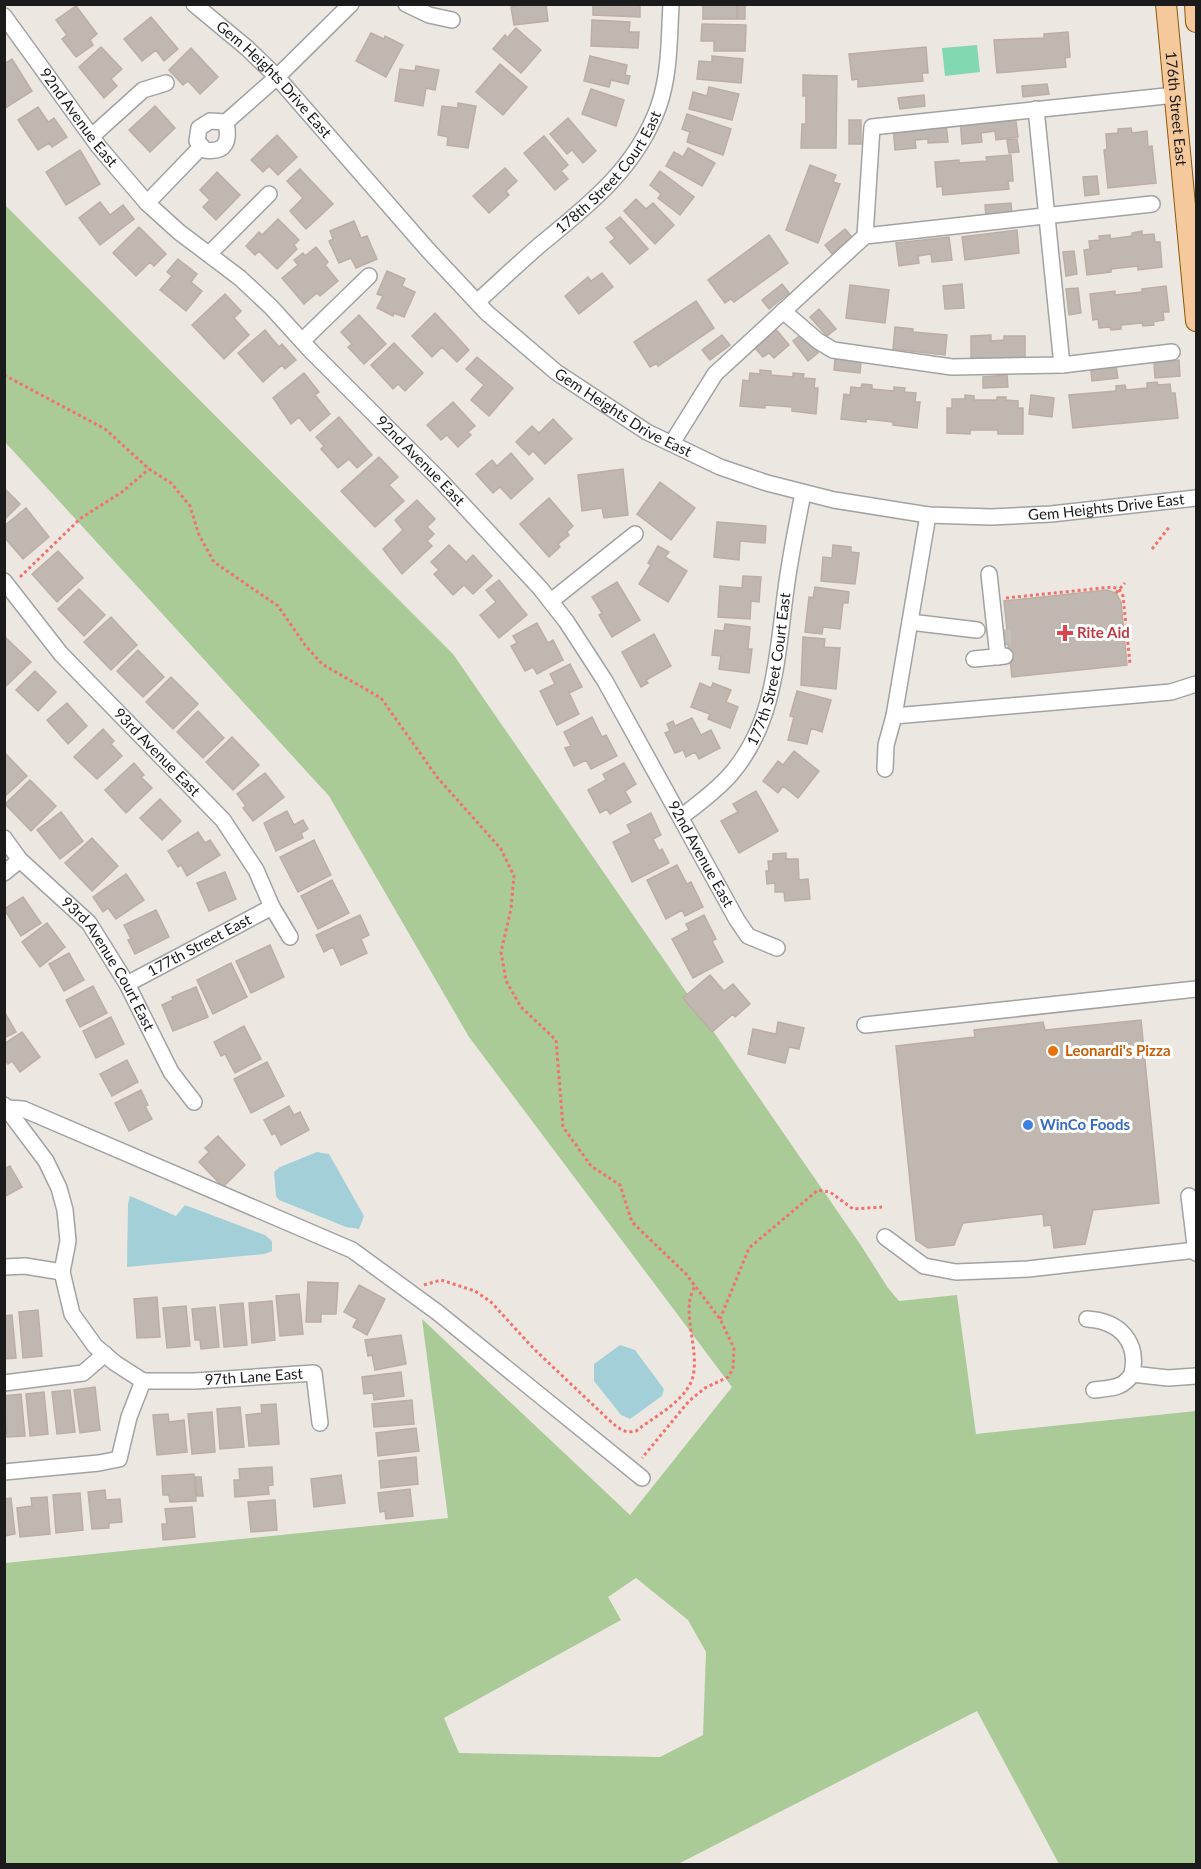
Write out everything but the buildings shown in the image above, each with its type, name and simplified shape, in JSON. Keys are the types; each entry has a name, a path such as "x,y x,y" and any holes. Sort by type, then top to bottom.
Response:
{"main road":[{"name":"176th Street East","path":"1166,4 1197,321"},
{"path":"1195,4 1197,22"}],"street":[{"name":"Gem Heights Drive East","path":"194,4 247,48 277,77 428,250 514,338 556,372 638,426 672,443 720,466 803,493 928,515 991,517 1051,514 1197,498"},
{"path":"226,122 227,138 224,146 212,151 201,147 196,136 199,128 210,121 226,122 277,77 351,4"},
{"path":"406,4 429,15 452,20"},
{"name":"178th Street Court East","path":"477,302 577,215 628,164 645,137 658,107 668,64 671,4"},
{"name":"92nd Avenue East","path":"4,16 119,172 147,203 179,232 240,278 271,307 440,480 551,601 587,651 737,920 748,936 777,948"},
{"path":"92,136 143,90 166,83"},
{"path":"865,236 872,126 1175,95"},
{"path":"1036,109 1062,365"},
{"path":"147,203 201,147"},
{"path":"209,254 268,194"},
{"path":"672,443 715,374 865,236 1152,204"},
{"path":"302,341 369,276"},
{"path":"783,311 818,341 833,350 952,367 1062,365 1172,352"},
{"name":"177th Street Court East","path":"681,817 730,775 759,730 773,683 786,589 803,493"},
{"path":"885,769 886,745 894,716 928,515"},
{"path":"551,601 635,534"},
{"path":"992,574 999,599 1002,644 992,574"},
{"name":"93rd Avenue East","path":"6,585 61,654 222,820 256,870 272,907 290,937"},
{"path":"910,622 977,630"},
{"path":"974,659 1002,644"},
{"path":"1171,692 1197,684"},
{"path":"894,716 1171,692 1197,695"},
{"name":"93rd Avenue Court East","path":"4,838 20,860 89,924 127,984 171,1072 194,1102"},
{"path":"4,873 20,860"},
{"name":"177th Street East","path":"127,984 272,907"},
{"path":"865,1025 1197,990"},
{"path":"4,1472 119,1459 129,1417 143,1381 94,1346 72,1314 62,1272 68,1241 65,1210 59,1188 46,1161 6,1107"},
{"path":"6,1107 23,1109 352,1250 437,1312 638,1474"},
{"path":"885,1237 924,1266 956,1272 1028,1269 1196,1252 1189,1196"},
{"path":"4,1267 25,1266 62,1272"},
{"path":"1088,1320 1105,1322 1122,1333 1129,1340 1133,1350 1132,1374 1127,1382 1121,1387 1094,1390"},
{"path":"4,1383 83,1373 105,1354"},
{"name":"97th Lane East","path":"143,1381 195,1381 314,1373 320,1423"},
{"path":"1132,1374 1168,1378 1197,1376"}],"path":[{"path":"4,375 105,429 149,470 171,483 190,506 199,535 214,562 278,606 305,645 322,664 381,698 437,777 501,849 514,876 511,909 501,952 506,981 521,1007 556,1040 563,1127 591,1166 621,1185 632,1222 664,1251 695,1286 720,1319 734,1348 733,1369 728,1377 705,1388 689,1401 638,1474"},
{"path":"6,585 24,574 81,518 122,492 149,470"},
{"path":"1152,549 1170,525"},
{"path":"1116,593 1125,583"},
{"path":"999,599 1112,587 1119,589 1124,596 1130,664"},
{"path":"720,1319 749,1248 818,1190 830,1192 853,1209 882,1207"},
{"path":"404,1288 441,1280 475,1291 491,1302 534,1349 609,1420 620,1430 628,1433 636,1431 679,1399 694,1376 690,1299 695,1286"}],"green space":[{"path":"977,45 980,72 945,76 942,48"},
{"path":"5,205 453,654 860,1244 888,1288 899,1301 957,1295 976,1434 1196,1411 1196,1864 1059,1864 977,1711 678,1864 5,1864 5,1563 448,1518 422,1319 630,1515 732,1387 469,1037 329,796 5,442","holes":["636,1578 688,1620 706,1652 703,1735 660,1757 459,1753 444,1718 621,1620 608,1597"]}],"water":[{"path":"317,1152 329,1154 364,1216 359,1229 346,1227 279,1200 276,1196 274,1172 280,1167"},
{"path":"130,1196 176,1216 185,1205 265,1235 272,1241 272,1251 265,1254 127,1267"},
{"path":"620,1345 635,1350 664,1389 662,1396 630,1419 621,1415 594,1381 594,1364"}],"tunnel":[{"path":"1003,630 1004,644"}],"place":[{"name":"Rite Aid","path":"1065,633"},
{"name":"Leonardi's Pizza","path":"1053,1051"},
{"name":"WinCo Foods","path":"1028,1125"}]}
